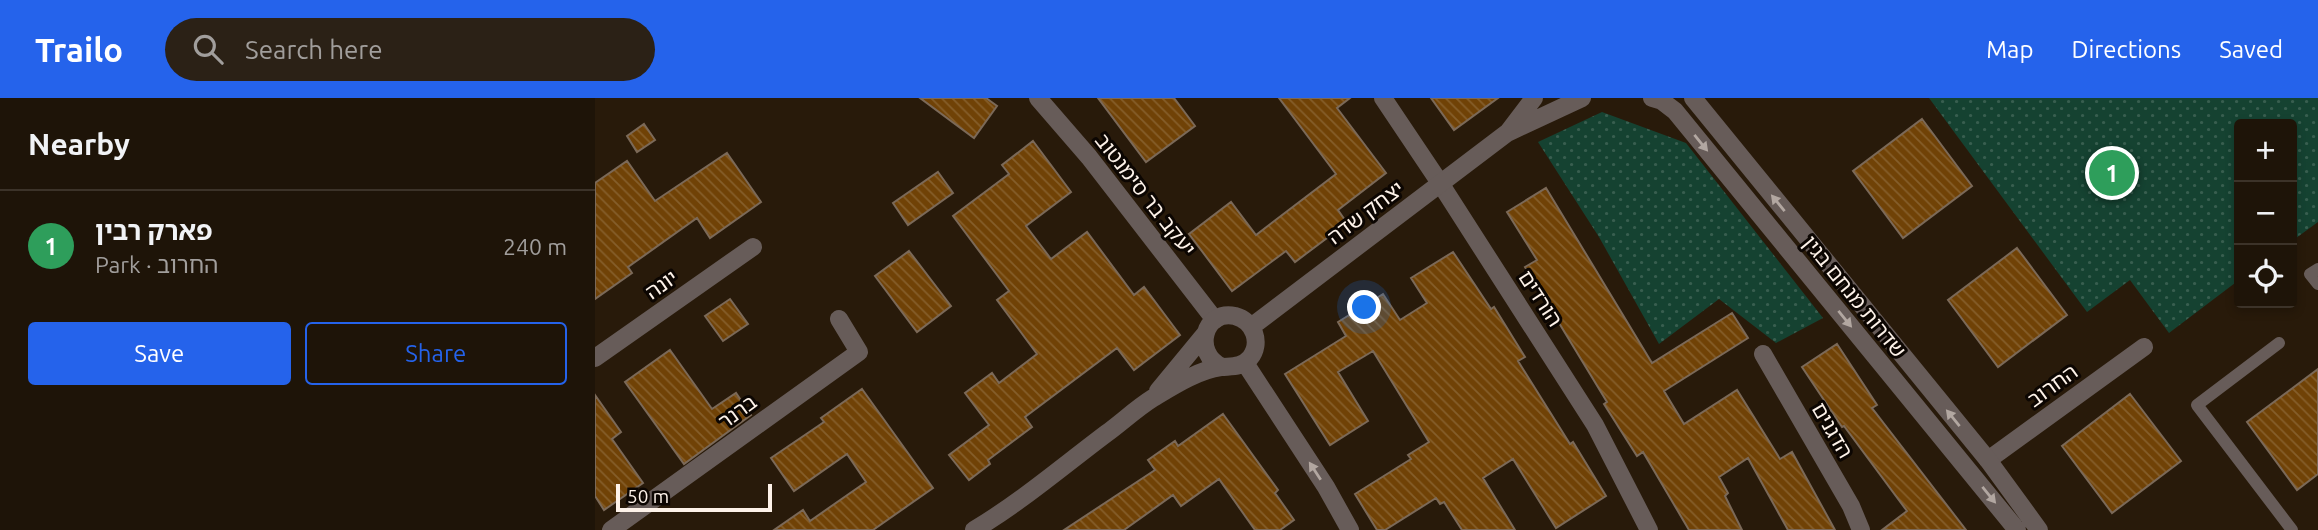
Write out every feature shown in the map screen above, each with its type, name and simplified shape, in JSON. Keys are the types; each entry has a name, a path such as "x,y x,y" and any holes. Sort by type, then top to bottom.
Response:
{"street":[{"name":"יעקב בר סימנטוב","path":"1038,98 1089,157 1210,327"},
{"name":"הורדים","path":"1383,98 1595,425 1649,530"},
{"name":"יצחק שדה","path":"1507,133 1534,98"},
{"name":"יצחק שדה","path":"1251,327 1507,133 1582,98"},
{"name":"שדרות מנחם בגין","path":"1652,98 1662,100 1675,111 2017,530"},
{"name":"שדרות מנחם בגין","path":"1693,98 1988,460 2039,530"},
{"name":"יונה","path":"595,358 753,247"},
{"path":"974,530 1009,508 1152,399 1205,372 1245,363 1254,350 1255,334 1251,327 1246,321 1230,315 1210,327 1152,399"},
{"name":"ברנר","path":"611,530 859,352 839,320"},
{"path":"1210,327 1205,351 1209,358 1222,367"},
{"name":"החרוב","path":"1988,460 2144,347"},
{"name":"הדגנים","path":"1763,354 1851,506 1861,530"},
{"path":"1245,363 1326,487 1350,530"},
{"path":"989,530 1009,508"}],"lane":[{"path":"2318,269 2310,274 2318,284"},
{"path":"2279,343 2197,405 2292,530"}],"green space":[{"path":"1929,98 2318,98 2318,222 2297,237 2297,119 2234,119 2234,284 2169,333 2130,280 2087,312"},
{"path":"1602,112 1686,143 1823,318 1776,343 1719,299 1659,344 1599,237 1538,142"}],"building":[{"path":"920,98 986,98 997,106 974,138"},
{"path":"1098,98 1174,98 1195,126 1146,162"},
{"path":"1279,98 1350,98 1337,108 1386,173 1338,210 1347,223 1295,262 1286,251 1232,291 1189,234 1231,202 1256,235 1336,174"},
{"path":"1431,98 1498,98 1454,130"},
{"path":"1922,119 1972,186 1903,238 1853,171"},
{"path":"644,124 655,140 637,152 627,136"},
{"path":"1033,141 1071,192 1026,226 1051,259 1087,232 1134,295 1144,287 1180,335 1134,370 1117,348 1025,417 1032,427 988,460 990,464 969,480 949,455 989,425 965,393 992,373 999,383 1037,354 997,300 1009,291 953,216 1009,174 1002,165"},
{"path":"727,153 761,202 710,238 697,218 628,267 632,273 595,299 595,183 627,161 655,201"},
{"path":"938,172 953,193 908,225 893,203"},
{"path":"1546,188 1652,363 1732,313 1748,338 1664,391 1684,424 1737,390 1780,459 1792,452 1835,530 1788,530 1748,458 1719,477 1742,530 1689,530 1643,452 1637,456 1604,404 1607,402 1525,267 1537,260 1507,212"},
{"path":"2017,248 2067,315 1998,367 1948,300"},
{"path":"909,251 951,306 917,332 875,276"},
{"path":"1453,252 1491,309 1494,307 1525,357 1518,361 1606,496 1556,528 1513,459 1483,478 1515,530 1462,530 1444,502 1440,504 1436,498 1385,530 1377,530 1355,494 1411,459 1408,455 1429,442 1373,351 1338,372 1368,421 1330,445 1285,374 1346,336 1338,322 1383,294 1400,320 1427,303 1411,278"},
{"path":"730,299 748,324 723,341 705,316"},
{"path":"1837,344 1877,405 1872,408 1966,530 1882,530 1907,511 1844,426 1842,427 1802,367"},
{"path":"670,350 712,409 736,393 751,415 684,464 625,382"},
{"path":"2318,369 2318,474 2297,490 2247,422"},
{"path":"862,389 933,488 873,530 774,530 803,510 810,521 866,482 847,454 794,491 771,458 824,422 821,418"},
{"path":"2130,394 2181,461 2112,513 2062,446"},
{"path":"595,395 621,432 612,439 643,483 604,510 595,496"},
{"path":"1223,414 1278,490 1275,493 1294,520 1280,530 1255,530 1219,479 1181,506 1173,495 1124,530 1064,530 1155,470 1148,460 1175,441 1178,446"}],"place":[{"name":"פארק רבין","path":"2112,173"}]}
